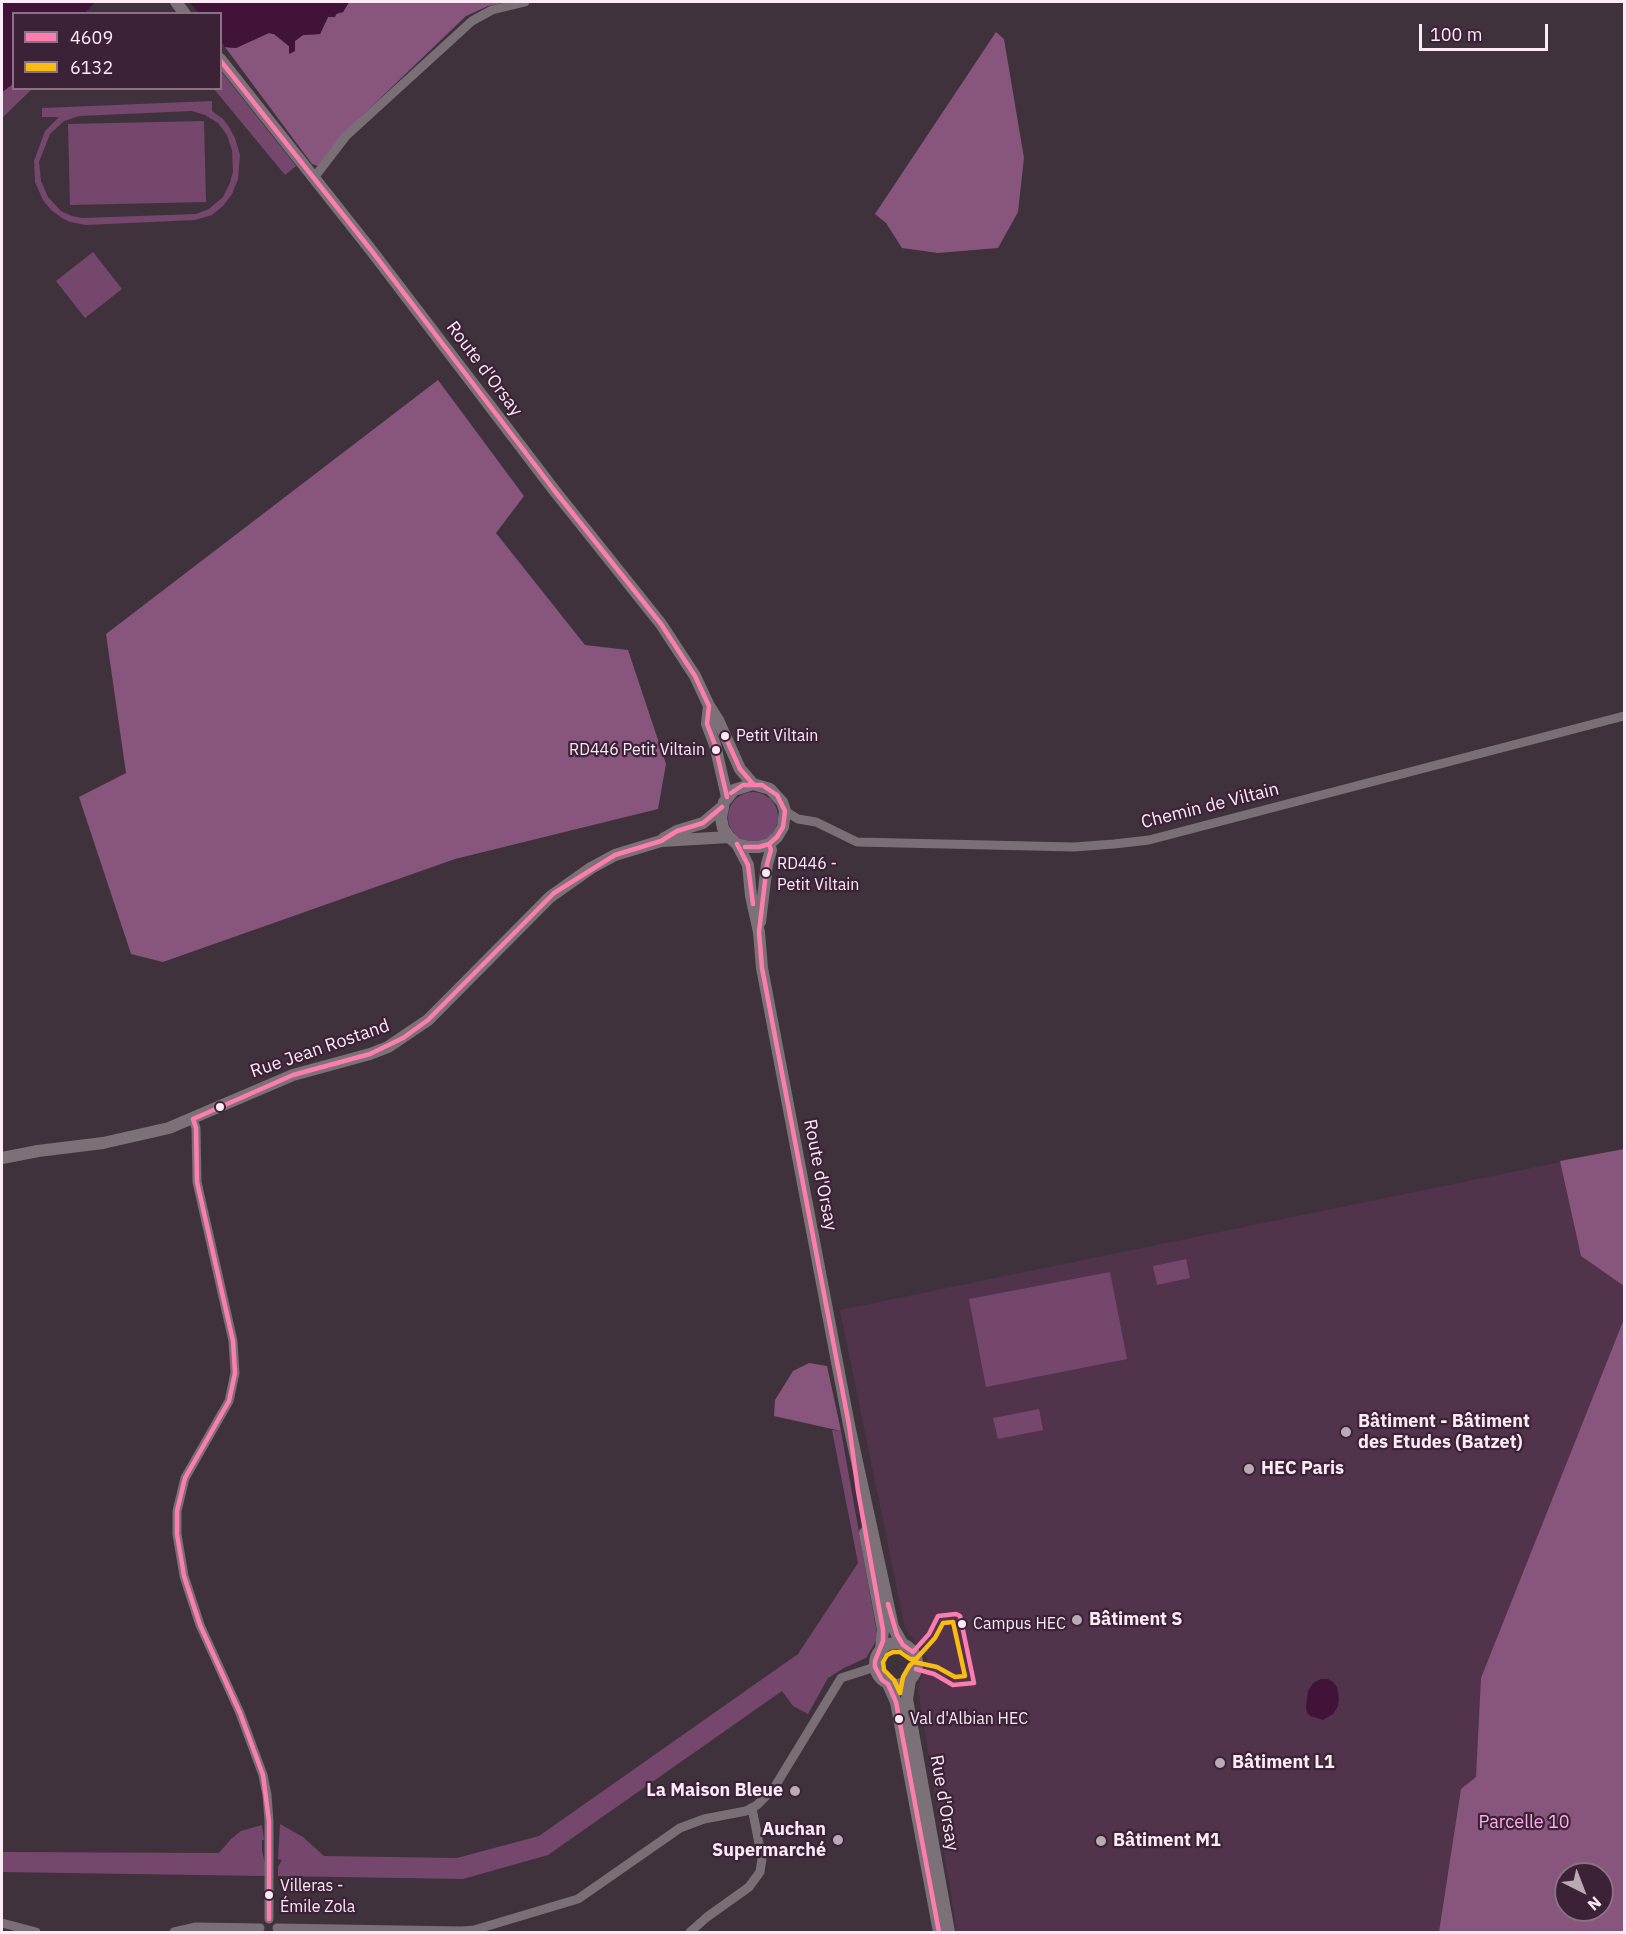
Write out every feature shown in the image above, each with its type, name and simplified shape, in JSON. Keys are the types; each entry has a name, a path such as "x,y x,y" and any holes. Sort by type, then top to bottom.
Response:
{"main road":[{"name":"Route d'Orsay","path":"222,63 371,250 554,490 661,624 694,676 718,720 740,769 753,784"},
{"name":"Route d'Orsay","path":"709,706 707,724 715,745 724,802"},
{"path":"753,784 770,789 782,802 785,811 783,827 777,837 759,848 747,848 733,840 723,828 721,818 724,802 734,790 753,784"},
{"name":"Rue Jean Rostand","path":"2,1158 103,1143 169,1128 293,1075 370,1054 403,1038 428,1020 554,893 615,855 661,841 677,831 703,823 724,802"},
{"name":"Route d'Orsay","path":"733,840 748,865 751,896 759,932 762,968 849,1425 893,1627 903,1645"},
{"name":"Rue Jean Rostand","path":"661,841 733,840"},
{"name":"Route d'Orsay","path":"759,932 767,864 771,850 769,843"},
{"name":"Route d'Orsay","path":"849,1425 883,1630 881,1650"},
{"path":"891,1644 903,1645 913,1652 917,1663 914,1675 910,1680 899,1685 888,1684 877,1674 875,1661 881,1650 891,1644"},
{"name":"Rue d'Orsay","path":"910,1680 907,1699 949,1932"},
{"name":"Rue d'Orsay","path":"888,1684 896,1702 939,1932"}],"street":[{"path":"313,179 346,136 472,21 492,10 525,2"},
{"name":"Chemin de Viltain","path":"785,811 798,819 816,822 857,842 1074,846 1149,840 1624,716"},
{"path":"783,827 798,819"},
{"path":"193,1119 196,1128 197,1182 233,1341 236,1373 230,1401 185,1478 177,1511 177,1534 181,1564 200,1625 240,1713 263,1775 267,1795 269,1919"},
{"path":"269,1919 276,1923 277,1930 474,1930 578,1899 680,1828 704,1819 752,1808 774,1788 841,1678 875,1667"},
{"path":"690,1932 749,1887 760,1872 762,1859 752,1808"},
{"path":"174,1932 196,1927 261,1930 262,1923 269,1919"},
{"path":"2,1923 36,1932"}],"shaded area":[{"path":"2,2 95,2 86,12 12,12 12,85 2,92"},
{"path":"189,2 349,2 343,12 337,13 335,17 328,17 320,34 303,35 295,41 295,51 289,54 289,46 274,34 269,33 236,48 225,47 222,42 222,12 198,12"},
{"path":"222,72 296,166 285,175 215,90 222,90"},
{"path":"12,85 12,90 31,90 2,118 2,92"},
{"path":"212,101 212,111 229,127 240,155 238,179 232,194 212,215 195,220 86,225 70,222 51,210 43,200 35,182 34,161 45,131 59,117 42,117 42,108","holes":["192,111 205,115 218,123 227,135 232,150 233,171 223,197 209,209 196,214 82,218 61,211 48,197 41,181 39,162 50,134 64,121 79,116"]},
{"path":"204,121 206,202 70,205 68,124"},
{"path":"93,252 122,289 85,318 56,281"},
{"path":"753,792 771,799 778,817 771,835 753,842 735,835 728,817 735,799"},
{"name":"HEC Paris","path":"1624,1149 1624,1932 957,1932 918,1688 928,1659 905,1628 840,1310"},
{"path":"1186,1259 1190,1278 1157,1285 1153,1266"},
{"path":"1110,1272 1127,1359 986,1387 969,1299"},
{"path":"1039,1409 1043,1430 998,1439 993,1418"},
{"path":"832,1430 841,1431 877,1634 876,1641 866,1658 828,1678 808,1714 793,1706 782,1691 548,1855 463,1879 278,1876 278,1867 282,1860 278,1859 280,1824 303,1837 324,1856 457,1858 539,1836 798,1654 858,1563"},
{"path":"1321,1679 1333,1682 1337,1687 1339,1699 1333,1714 1323,1720 1310,1716 1306,1707 1308,1691 1313,1683"},
{"path":"262,1825 265,1876 2,1872 2,1852 219,1853 241,1831"}],"green space":[{"path":"349,2 507,2 488,6 466,16 345,132 318,166 312,164 225,47 236,48 268,33 274,34 289,46 289,53 294,51 294,41 303,35 320,34 328,17 343,12"},
{"path":"996,32 1004,39 1024,158 1018,212 998,248 938,253 902,248 886,223 875,214"},
{"path":"438,380 524,496 496,533 585,645 628,650 666,764 658,809 455,859 163,962 131,954 79,797 126,773 106,634"},
{"path":"1624,1149 1624,1286 1581,1256 1560,1161"},
{"name":"Parcelle 10","path":"1624,1319 1624,1932 1439,1932 1461,1789 1476,1777 1481,1678"},
{"path":"809,1363 827,1366 841,1431 774,1416 775,1400 793,1371"}],"transit line":[{"name":"4609","path":"222,63 371,250 554,490 661,624 695,676 709,706 707,724 715,745 727,797"},
{"name":"4609","path":"725,736 740,769 753,784"},
{"name":"4609","path":"731,793 743,785 762,785 777,795 785,811 783,827 777,837 769,844 745,847"},
{"name":"4609","path":"731,793 743,785 762,785 777,795 785,811 783,827 777,837 769,844 745,847"},
{"name":"4609","path":"193,1119 293,1075 370,1054 403,1038 428,1020 554,893 615,855 661,841 677,831 703,823 722,807"},
{"name":"4609","path":"737,844 748,865 753,904"},
{"name":"4609","path":"769,844 771,850 767,864 759,932 762,968 849,1425 858,1491 883,1630 883,1641 875,1667 882,1680 888,1684 896,1702 939,1932"},
{"name":"4609","path":"193,1119 196,1128 197,1182 233,1341 235,1373 229,1401 185,1478 177,1511 177,1534 184,1576 200,1625 240,1713 263,1775 269,1821 269,1919"},
{"name":"4609","path":"888,1604 897,1635 903,1645 913,1652"},
{"name":"4609","path":"913,1652 929,1634 938,1616 956,1614 960,1616 974,1683 953,1685 934,1674 916,1669"},
{"name":"6132","path":"953,1622 965,1676 955,1677 937,1667 914,1662 903,1677 900,1693 894,1680 884,1670 883,1662 887,1655 900,1652 910,1659 916,1659 935,1638 943,1623 953,1622"}],"place":[{"name":"Petit Viltain","path":"725,736"},
{"name":"RD446 Petit Viltain","path":"716,750"},
{"name":"RD446 - Petit Viltain","path":"766,873"},
{"name":"Bâtiment - Bâtiment des Etudes (Batzet)","path":"1346,1432"},
{"name":"HEC Paris","path":"1249,1469"},
{"name":"Bâtiment S","path":"1077,1620"},
{"name":"Campus HEC","path":"962,1624"},
{"name":"Val d'Albian HEC","path":"899,1719"},
{"name":"Bâtiment L1","path":"1220,1763"},
{"name":"La Maison Bleue","path":"795,1791"},
{"name":"Auchan Supermarché","path":"838,1840"},
{"name":"Bâtiment M1","path":"1101,1841"},
{"name":"Villeras - Émile Zola","path":"269,1895"}]}
